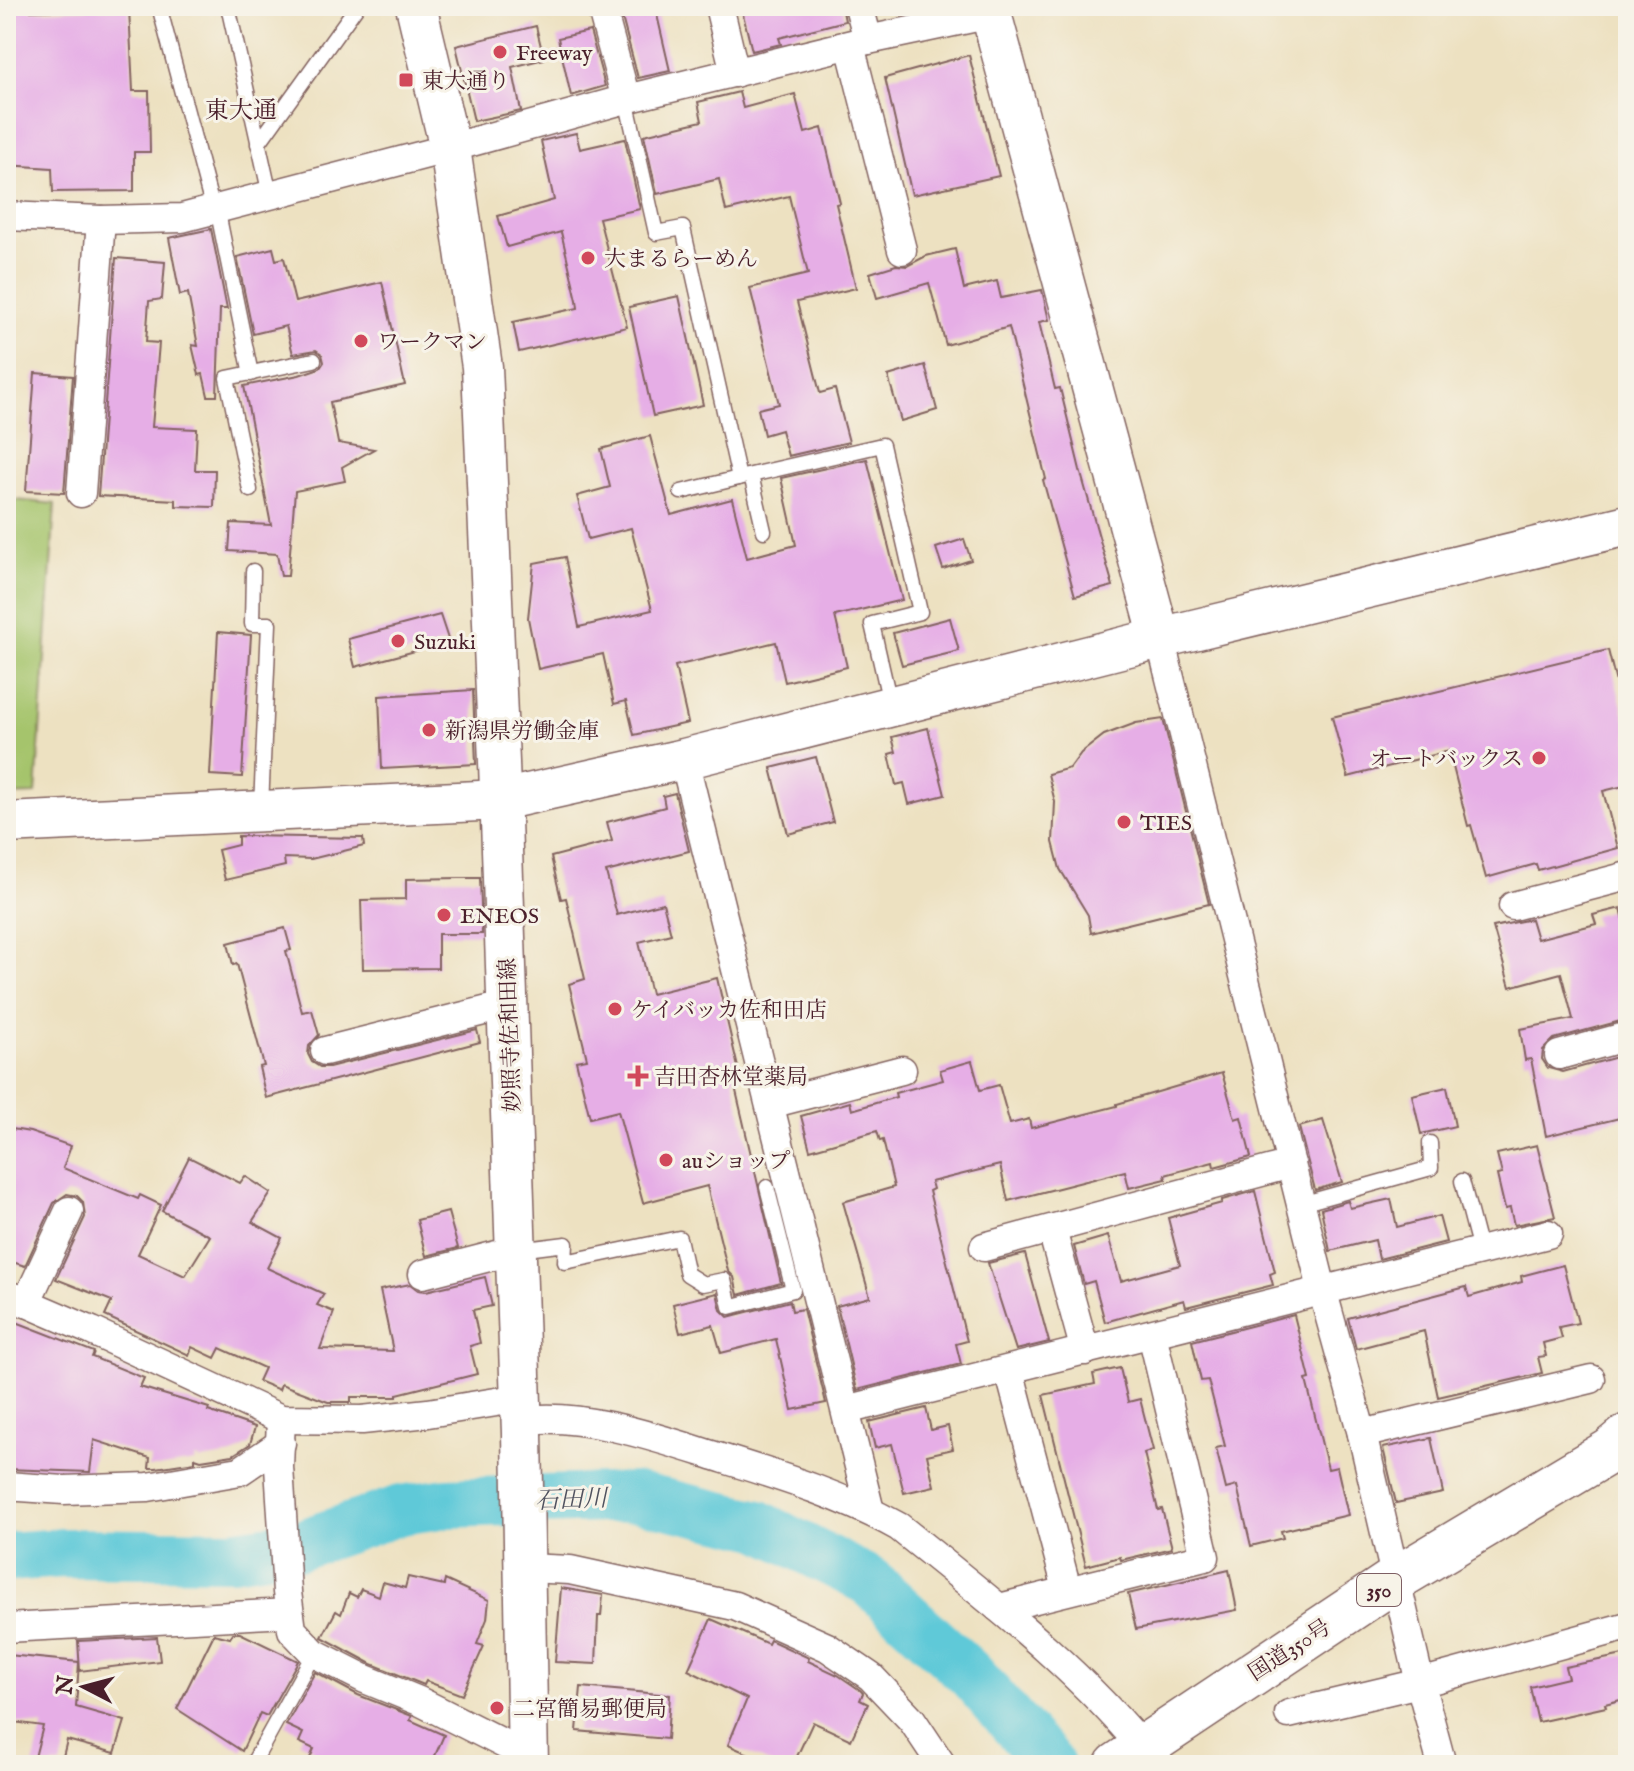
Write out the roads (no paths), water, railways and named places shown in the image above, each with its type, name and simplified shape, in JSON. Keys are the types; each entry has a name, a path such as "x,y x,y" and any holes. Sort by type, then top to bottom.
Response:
{"highway":[{"name":"国道350号","path":"1137,1757 1397,1578 1610,1451 1628,1436"}],"street":[{"name":"妙照寺佐和田線","path":"416,6 450,148 482,367 501,800 522,1417 528,1761"},
{"path":"601,6 626,99"},
{"path":"719,6 735,73"},
{"path":"859,6 859,43 902,250"},
{"path":"6,216 101,220 182,218 626,99 990,10 1160,638 1322,1289 1362,1434 1442,1765"},
{"path":"81,493 101,220"},
{"path":"6,823 501,800 684,759 1160,638 1628,525"},
{"path":"684,759 870,1511"},
{"path":"1513,906 1628,876"},
{"path":"325,1051 508,1005"},
{"path":"1559,1055 1628,1036"},
{"path":"770,1104 902,1070"},
{"path":"984,1247 1291,1164"},
{"path":"69,1211 16,1298 280,1443"},
{"path":"1052,1230 1085,1351"},
{"path":"846,1410 1548,1234"},
{"path":"423,1274 516,1250"},
{"path":"999,1608 1205,1557 1152,1334"},
{"path":"1009,1370 1067,1589"},
{"path":"1362,1434 1591,1379"},
{"path":"6,1486 64,1490 148,1487 240,1471 280,1443 362,1420 428,1413 543,1417 641,1433 782,1477 870,1511 899,1527 1063,1663 1137,1757"},
{"path":"280,1443 292,1630 314,1653 365,1679 419,1701 528,1761"},
{"path":"526,1562 735,1606 827,1647 871,1677 912,1720 942,1765"},
{"path":"6,1628 288,1603"},
{"path":"1289,1714 1420,1683 1628,1626"}],"lane":[{"path":"159,6 215,209 251,374"},
{"path":"228,6 270,195"},
{"path":"258,144 357,6"},
{"path":"626,99 656,233 683,228 745,477 764,531"},
{"path":"250,490 227,378 314,360"},
{"path":"681,492 882,445 920,612 872,624 891,707"},
{"path":"253,571 252,624 269,624 261,811"},
{"path":"1301,1204 1431,1168 1430,1143"},
{"path":"1462,1181 1480,1250"},
{"path":"516,1250 566,1244 565,1262 679,1238 687,1274 703,1284 724,1280 730,1307 793,1290 767,1187"},
{"path":"252,1765 314,1653"}],"waterway":[{"name":"石田川","path":"6,1557 63,1553 232,1555 299,1545 401,1510 447,1503 636,1497 759,1525 869,1581 970,1674 1050,1765"}],"place":[{"name":"Freeway","path":"500,52"},
{"name":"東大通り","path":"406,80"},
{"name":"大まるらーめん","path":"588,258"},
{"name":"ワークマン","path":"361,341"},
{"name":"Suzuki","path":"398,641"},
{"name":"新潟県労働金庫","path":"429,730"},
{"name":"オートバックス","path":"1539,758"},
{"name":"TIES","path":"1124,822"},
{"name":"ENEOS","path":"444,915"},
{"name":"ケイバッカ佐和田店","path":"615,1009"},
{"name":"吉田杏林堂薬局","path":"638,1076"},
{"name":"auショップ","path":"666,1160"},
{"name":"二宮簡易郵便局","path":"497,1708"}],"district":[{"name":"東大通","path":"241,110"}]}
